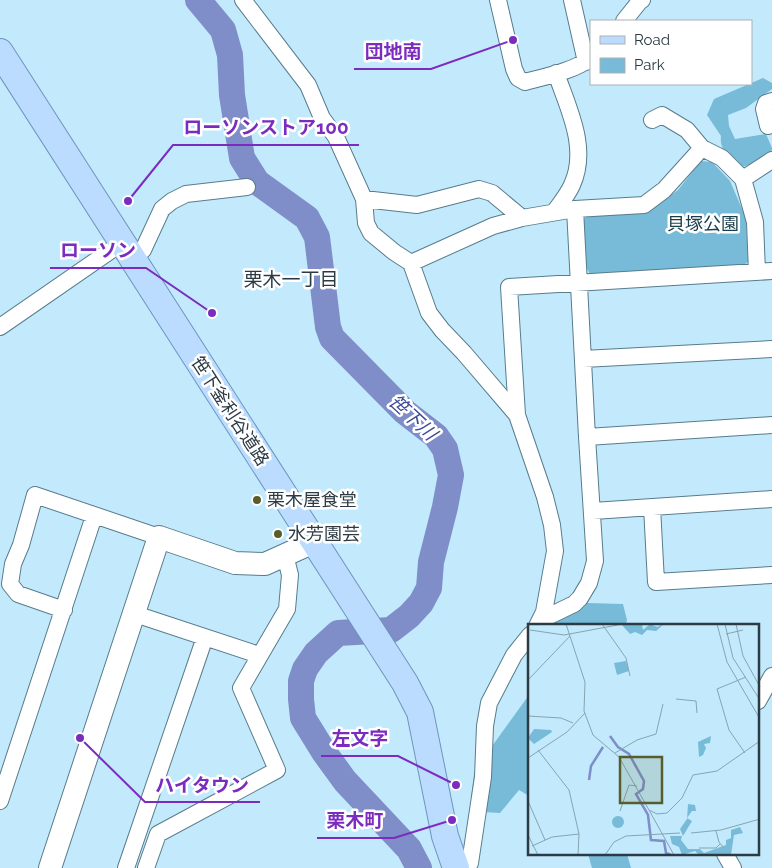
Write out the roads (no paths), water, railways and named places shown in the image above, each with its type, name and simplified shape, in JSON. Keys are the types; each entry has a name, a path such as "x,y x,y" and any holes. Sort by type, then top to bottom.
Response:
{"main road":[{"name":"笹下釜利谷道路","path":"0,52 405,682 420,712 445,836 456,868"}],"street":[{"path":"243,0 308,84 322,118 336,137 364,199 366,223 371,233 411,263 429,313 517,415"},
{"path":"498,0 514,69 518,78 525,82 556,73 588,60 572,0"},
{"path":"625,20 642,0"},
{"path":"556,73 578,136 578,164 572,185 556,211"},
{"path":"768,126 764,109 766,103 772,101"},
{"path":"539,623 544,612 555,552 552,524 545,497 517,415 509,286 764,272 755,222 743,179 722,158 702,148 687,130 662,116 652,120"},
{"path":"411,263 493,226 522,218 574,209 644,205 664,190 702,148"},
{"path":"743,179 772,160"},
{"path":"0,327 127,249 143,250 162,209 172,201 186,194 247,187"},
{"path":"364,199 417,205 478,189 492,193 522,218"},
{"path":"539,623 574,604 580,598 589,583 596,560 574,209"},
{"path":"582,359 772,348"},
{"path":"587,437 772,425"},
{"path":"64,610 18,594 10,584 13,564 21,545 35,495 236,563 264,564 316,542"},
{"path":"592,511 772,499"},
{"path":"652,507 656,582 772,575"},
{"path":"0,802 94,516"},
{"path":"50,868 159,537"},
{"path":"146,868 158,834 277,770 240,688 286,609 290,575 285,555"},
{"path":"135,614 260,655"},
{"path":"126,868 205,637"},
{"path":"467,868 470,863 483,777 485,726 489,704 514,655 528,638"},
{"path":"760,697 772,676"},
{"path":"726,856 733,868"}],"waterway":[{"name":"笹下川","path":"198,0 223,30 230,55 232,95 242,158 257,182 307,218 317,237 328,327 332,338 405,412 436,436 445,449 451,475 431,562 429,588 421,603 409,616 391,630 338,633 316,653 305,669 301,681 303,718 324,752 345,781 409,849 419,868"}],"place":[{"name":"団地南","path":"513,40"},
{"name":"ローソンストア100","path":"128,201"},
{"name":"ローソン","path":"212,313"},
{"name":"栗木屋食堂","path":"257,500"},
{"name":"水芳園芸","path":"278,534"},
{"name":"ハイタウン","path":"80,738"},
{"name":"左文字","path":"456,785"},
{"name":"栗木町","path":"452,820"}],"district":[{"name":"栗木一丁目","path":"291,279"}],"park label":[{"name":"貝塚公園","path":"703,224"}]}
